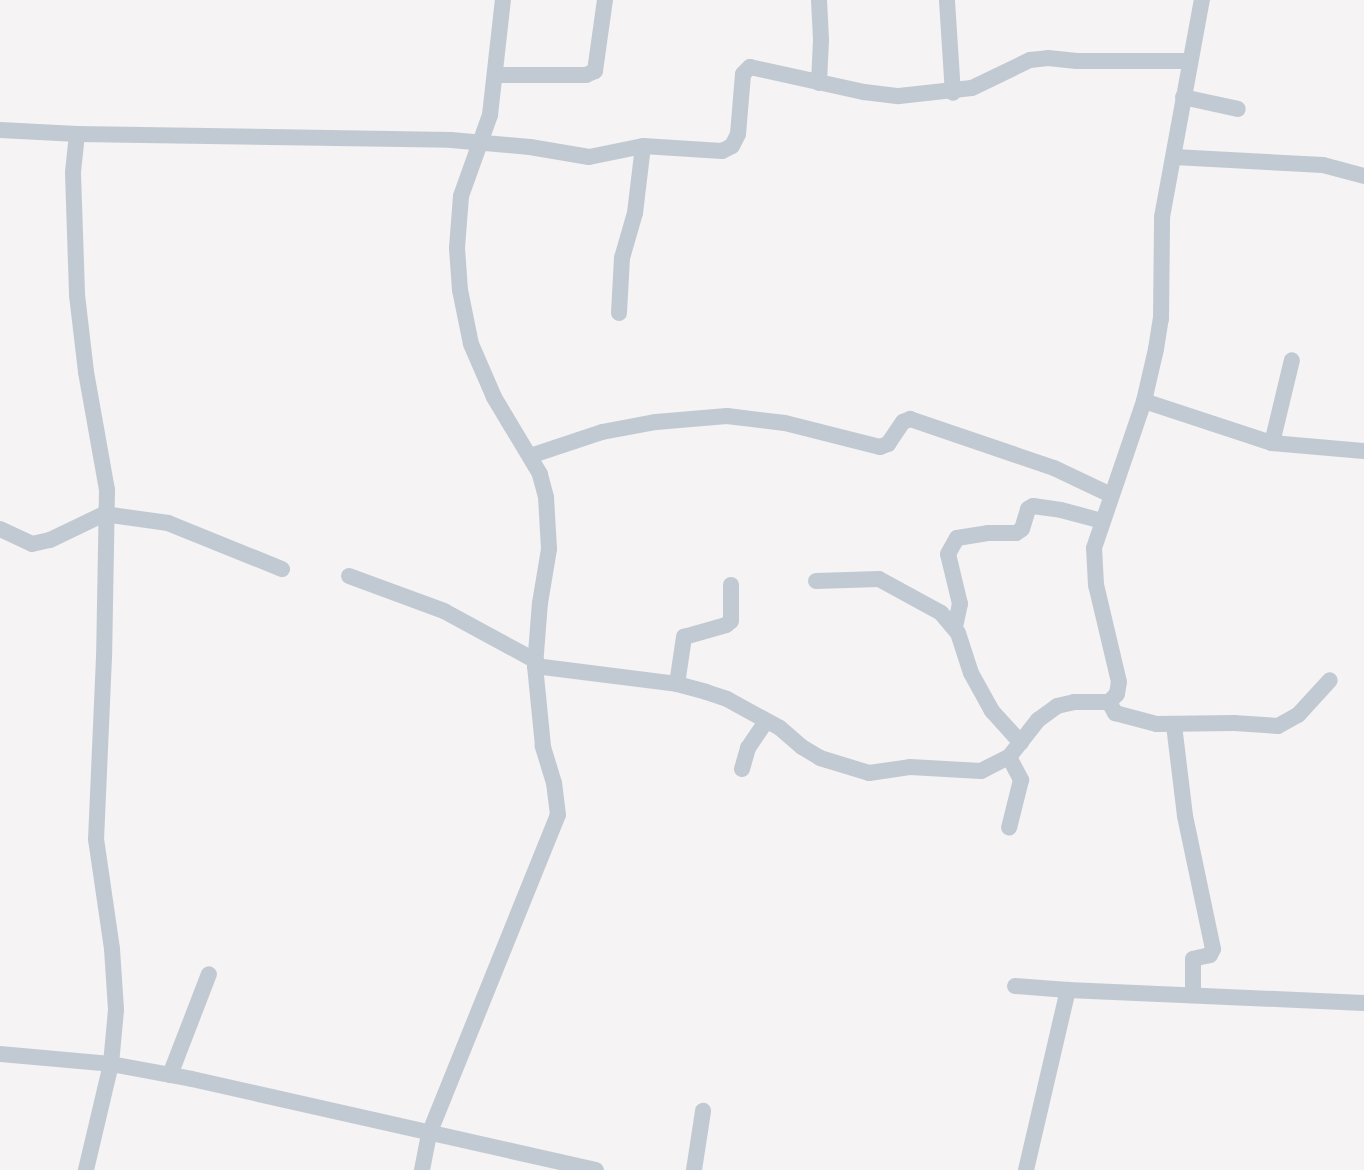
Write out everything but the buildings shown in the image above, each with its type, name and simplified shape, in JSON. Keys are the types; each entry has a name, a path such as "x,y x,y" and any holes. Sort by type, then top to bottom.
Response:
{"street":[{"path":"422,1170 429,1134 558,815 558,802 542,735 536,663 549,523 540,474 494,397 471,344 460,290 457,248 461,196 490,115 503,0"},
{"path":"496,75 586,75 595,71 605,0"},
{"path":"818,0 821,40 818,83"},
{"path":"349,576 444,611 536,663 677,684 727,699 766,721 820,758 851,770 869,773 909,767 981,771 1009,757 1038,720 1057,706 1074,702 1109,702 1116,694 1119,682 1094,567 1094,548 1144,401 1161,319 1162,217 1202,0"},
{"path":"947,1 953,93"},
{"path":"0,130 482,142 589,157 643,146 728,149 738,134 743,74 750,67 882,94 953,93 985,85 1030,60 1048,58 1077,61 1189,61"},
{"path":"1184,97 1238,108"},
{"path":"77,134 73,173 77,295 86,372 107,490 104,514 104,657 96,839 115,975 111,1064 86,1170"},
{"path":"619,313 622,258 635,213 643,146"},
{"path":"1174,157 1303,163 1364,176"},
{"path":"1272,443 1292,360"},
{"path":"1144,401 1272,443 1364,451"},
{"path":"530,456 602,432 656,422 727,416 785,423 880,447 888,444 903,422 910,419 1054,468 1111,495"},
{"path":"955,627 960,604 948,554 957,538 988,533 1016,533 1021,529 1028,509 1033,506 1102,521"},
{"path":"0,529 22,542 37,544 104,514 168,523 282,569"},
{"path":"816,581 879,579 941,613 955,627 971,673 992,711 1021,743"},
{"path":"677,684 684,637 726,625 731,621 731,585"},
{"path":"1109,702 1115,713 1157,724 1234,723 1278,726 1298,715 1323,691 1330,680"},
{"path":"742,769 748,748 766,721"},
{"path":"1174,725 1185,816 1213,949 1210,955 1193,959 1194,994"},
{"path":"1009,757 1021,779 1009,828"},
{"path":"170,1075 209,974"},
{"path":"1015,986 1364,1003"},
{"path":"1026,1170 1068,990"},
{"path":"0,1054 111,1064 170,1075 596,1170"},
{"path":"694,1170 704,1111"}]}
